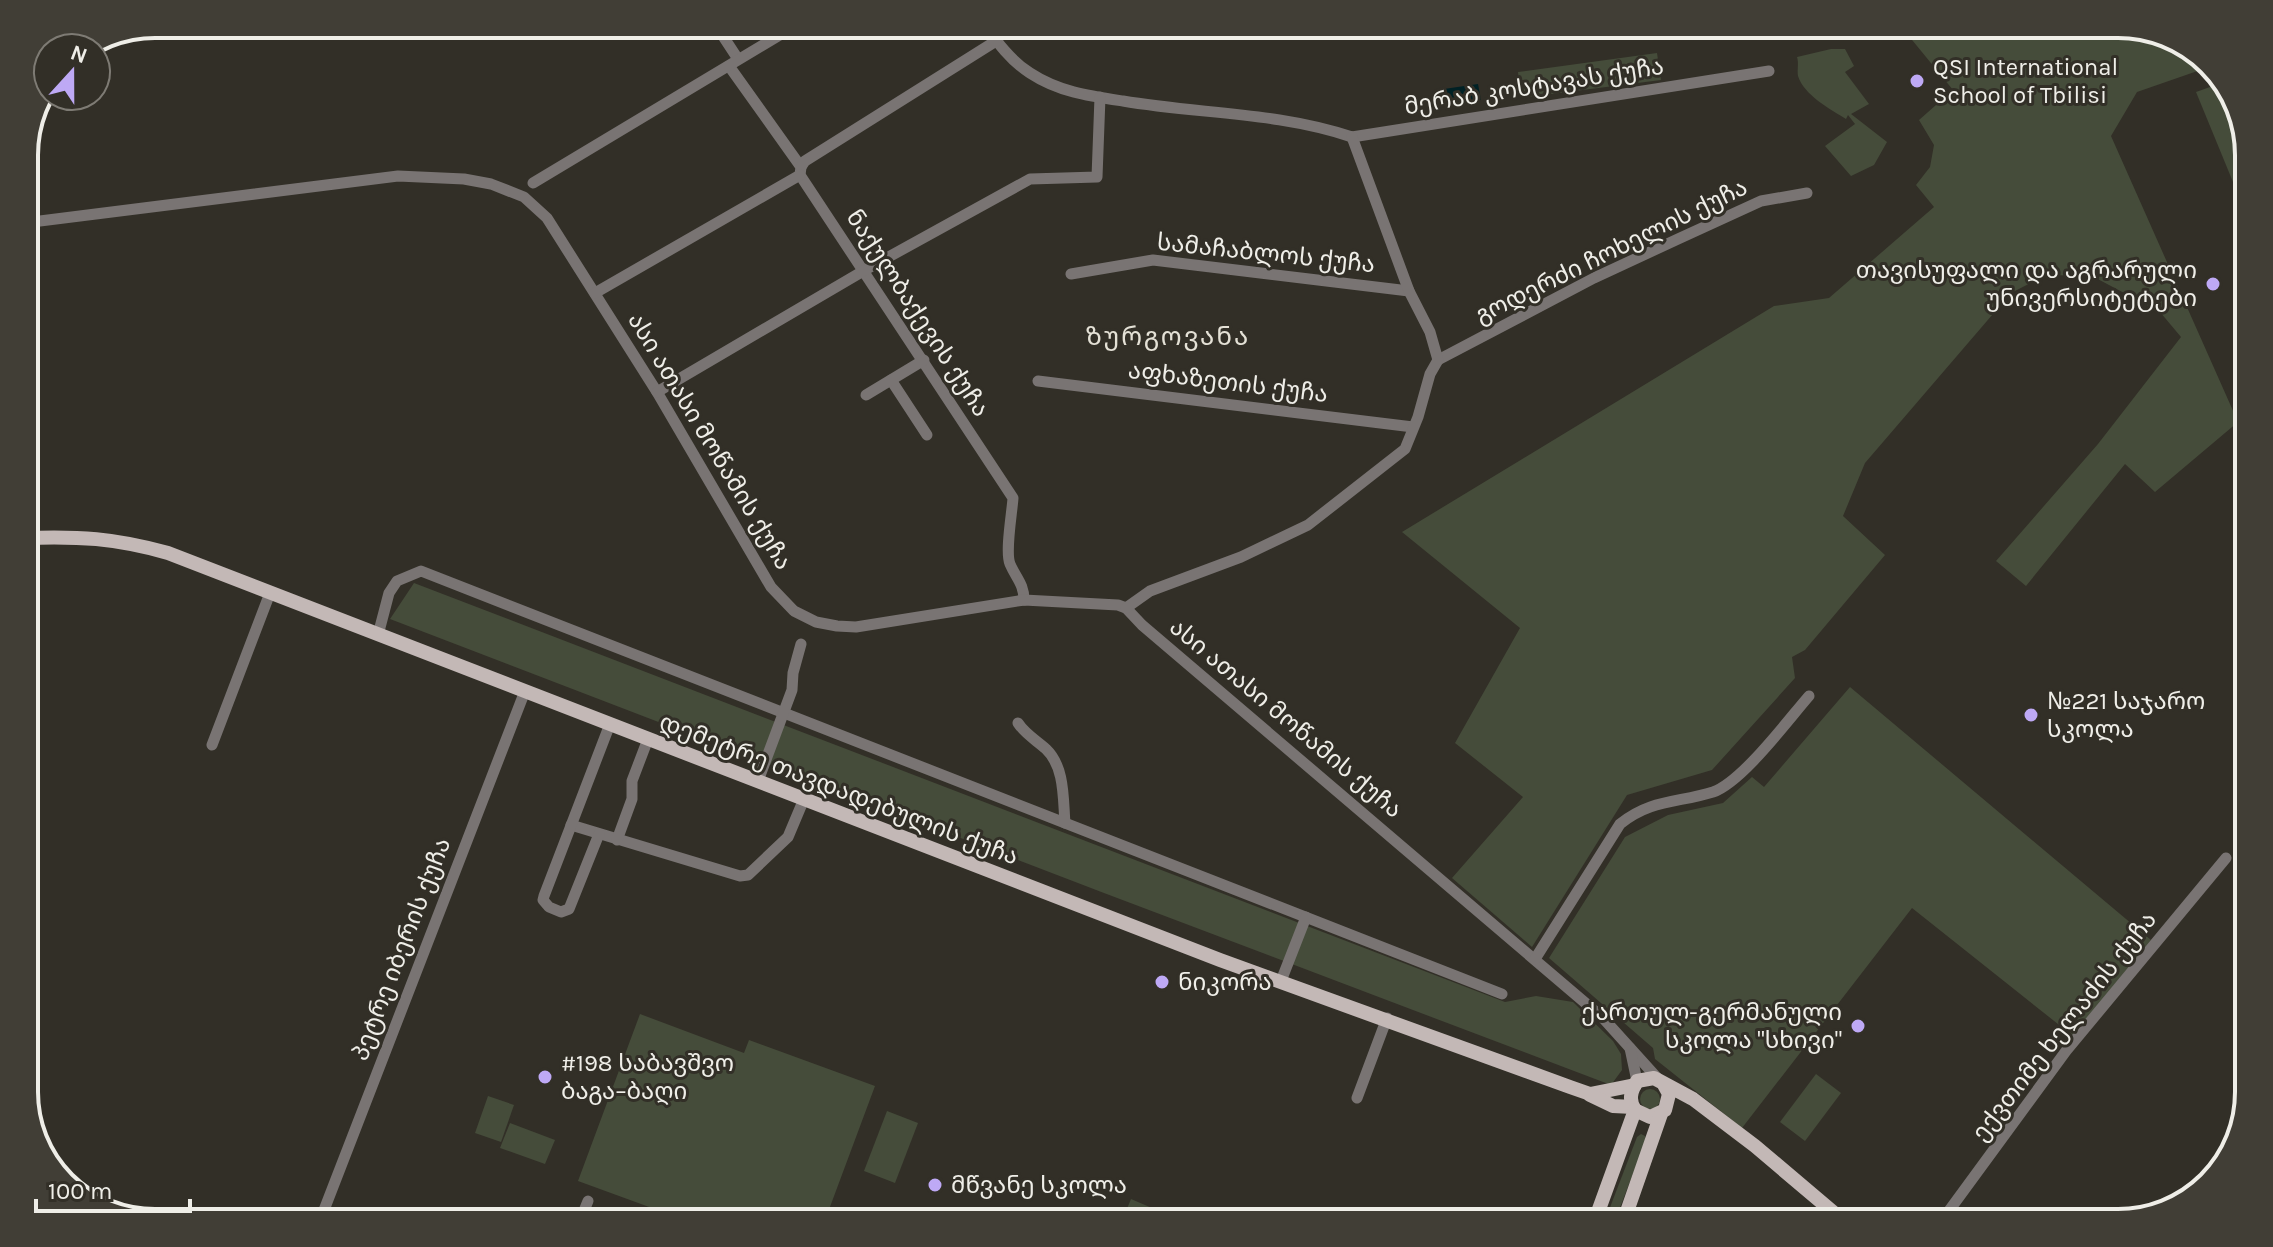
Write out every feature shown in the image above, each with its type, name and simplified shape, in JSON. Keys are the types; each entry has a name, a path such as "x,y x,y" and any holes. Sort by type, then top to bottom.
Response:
{"main road":[{"name":"დემეტრე თავდადებულის ქუჩა","path":"38,538 89,536 118,539 168,553 1281,981 1590,1094 1613,1106"},
{"path":"1590,1094 1648,1078 1661,1082 1693,1099 1829,1209"},
{"path":"1628,1209 1669,1094 1661,1082"},
{"path":"1599,1209 1626,1138 1634,1109 1631,1092 1636,1083"},
{"path":"1613,1106 1634,1109 1650,1117 1693,1099"},
{"path":"1613,1106 1624,1125 1626,1138"}],"street":[{"name":"ნაქულბაქევის ქუჩა","path":"722,38 800,171 1013,498 1009,562 1019,577 1024,600"},
{"path":"533,183 774,38"},
{"path":"994,38 1029,72 1069,92 1179,110 1303,122 1352,137 1409,291 1430,332 1438,360 1430,374 1405,449 1308,525 1241,557 1150,591 1126,608"},
{"path":"595,293 800,171 805,161 996,41"},
{"name":"მერაბ კოსტავას ქუჩა","path":"1352,137 1769,71"},
{"path":"657,392 865,270 1030,179 1097,177 1100,97"},
{"name":"ასი ათასი მოწამის ქუჩა","path":"38,221 398,176 464,179 491,184 524,197 547,218 657,392 771,587 794,611 816,622 856,627 1024,600 1110,604 1126,608 1151,633 1603,1018 1661,1082"},
{"name":"გოდერძი ჩოხელის ქუჩა","path":"1438,360 1594,278 1692,232 1761,201 1807,193"},
{"name":"სამაჩაბლოს ქუჩა","path":"1071,274 1153,260 1409,291"},
{"path":"866,395 924,360"},
{"path":"891,380 927,435"},
{"name":"აფხაზეთის ქუჩა","path":"1038,381 1413,427"},
{"name":"დემეტრე თავდადებულის ქუჩა","path":"378,635 389,593 397,581 421,571 1502,994"},
{"path":"212,745 270,593"},
{"path":"758,781 794,685 793,673 801,644"},
{"name":"პეტრე იბერის ქუჩა","path":"324,1209 525,691"},
{"path":"1535,959 1620,824 1634,813 1655,804 1716,791 1752,763 1809,696"},
{"path":"1018,723 1022,730 1048,750 1056,762 1062,786 1065,823"},
{"path":"599,834 567,911 549,907 543,900 544,896 610,724"},
{"path":"617,840 632,799 632,781 648,739"},
{"path":"571,825 740,876 748,875 788,837 804,799"},
{"name":"ექვთიმე ხელაძის ქუჩა","path":"1950,1209 2066,1051 2226,858"},
{"path":"1281,981 1306,917"},
{"path":"1357,1098 1387,1018"},
{"path":"1630,1048 1636,1083"},
{"path":"585,1209 588,1201"}],"green space":[{"path":"1910,38 2133,39 2163,47 2199,70 2137,92 2111,136 2235,415 2235,425 2155,492 2125,464 2026,586 1996,561 2098,444 2181,337 2160,312 2092,276 2046,275 2011,293 1865,463 1843,516 1885,555 1805,650 1792,657 1795,678 1712,770 1627,795 1532,947 1452,878 1523,797 1455,743 1520,628 1402,532 1774,306 1829,298 1934,207 1916,185 1930,167 1934,145 1919,120 1953,90"},
{"path":"1845,49 1854,66 1845,72 1869,104 1851,114 1887,142 1874,165 1851,176 1825,146 1855,124 1848,115 1846,119 1825,106 1801,83 1798,76 1797,57"},
{"path":"1657,53 1661,80 1521,98 1518,72"},
{"path":"2212,86 2229,117 2235,147 2235,181 2233,182 2196,92"},
{"path":"414,583 1505,1002 1536,996 1573,1002 1613,1041 1621,1054 1622,1070 1611,1085 390,619"},
{"path":"1850,687 2151,940 2073,1036 1912,908 1742,1128 1655,1059 1653,1048 1549,958 1625,837 1668,815 1723,803 1752,777 1764,787"},
{"path":"640,1014 744,1053 749,1040 875,1086 829,1209 655,1209 578,1181"},
{"path":"1816,1074 1841,1093 1805,1141 1780,1122"},
{"path":"1646,1089 1654,1089 1660,1099 1654,1109 1646,1109 1640,1103 1640,1095"},
{"path":"488,1096 514,1105 501,1142 475,1133"},
{"path":"887,1111 918,1123 895,1183 864,1171"},
{"path":"510,1123 555,1140 545,1164 500,1148"},
{"path":"1641,1134 1646,1140 1619,1209 1609,1209 1637,1137"},
{"path":"1131,1199 1154,1209 1127,1209"}],"water":[{"path":"1478,84 1481,100 1446,105 1444,89"}],"place":[{"name":"QSI International School of Tbilisi","path":"1917,81"},
{"name":"თავისუფალი და აგრარული უნივერსიტეტები","path":"2213,284"},
{"name":"№221 საჯარო სკოლა","path":"2031,715"},
{"name":"ნიკორა","path":"1162,982"},
{"name":"ქართულ-გერმანული სკოლა \"სხივი\"","path":"1858,1026"},
{"name":"#198 საბავშვო ბაგა–ბაღი","path":"545,1077"},
{"name":"მწვანე სკოლა","path":"935,1185"}],"district":[{"name":"ზურგოვანა","path":"1168,336"}]}
